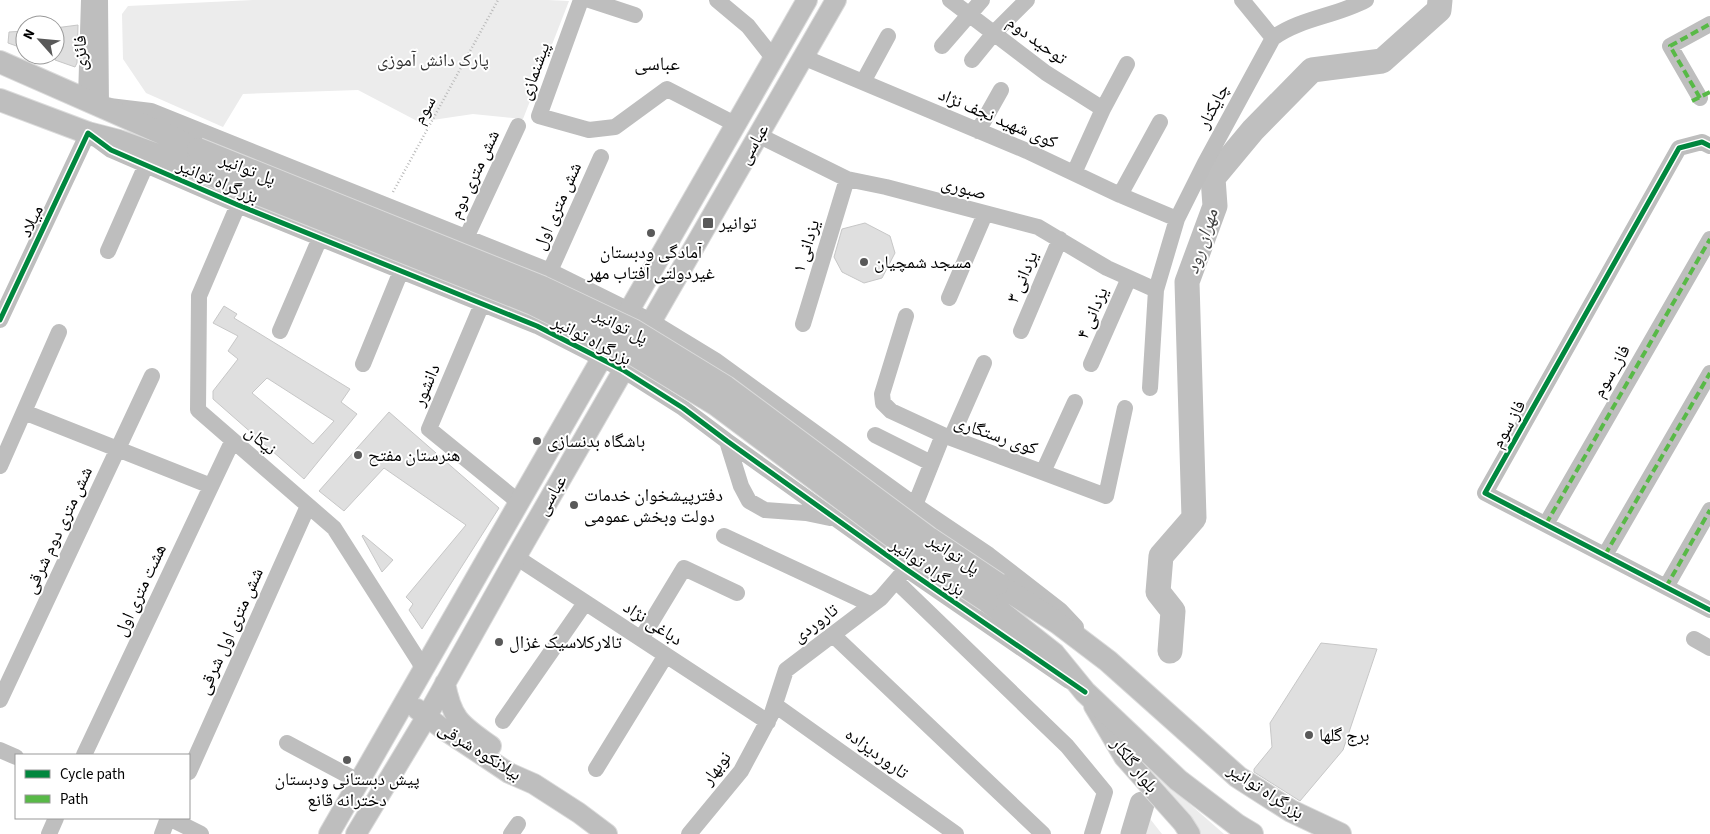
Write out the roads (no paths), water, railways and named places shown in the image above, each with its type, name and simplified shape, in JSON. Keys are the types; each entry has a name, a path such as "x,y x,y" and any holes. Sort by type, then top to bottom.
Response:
{"highway":[{"name":"بزرگراه توانیر","path":"0,62 93,101 194,158"},
{"name":"بزرگراه توانیر","path":"0,100 88,133 194,158"},
{"name":"پل توانیر","path":"194,158 533,304 623,348 715,404 917,555 992,593"},
{"name":"بزرگراه توانیر","path":"992,593 1058,624 1108,661 1238,777 1291,811 1340,834"},
{"name":"بزرگراه توانیر","path":"992,593 1054,654 1085,692 1178,780 1237,826 1252,834"}],"main road":[{"name":"عباسى","path":"329,834 807,0"},
{"name":"عباسى","path":"356,834 445,683 836,0"},
{"name":"بیلانکوه شرقی","path":"445,683 448,702 457,718 513,762 534,784"},
{"name":"بلوار گلکار","path":"1085,692 1124,756 1190,834"},
{"name":"بیلانکوه شرقی","path":"406,701 443,729 509,773 534,784 579,813 607,834"}],"street":[{"name":"فائزی","path":"89,0 93,101"},
{"name":"فائزی","path":"93,101 100,0"},
{"name":"پیشنمازی","path":"581,0 538,116 589,130 615,127 667,89 737,124"},
{"path":"589,0 635,15"},
{"path":"717,0 748,26 774,58"},
{"name":"توحید دوم","path":"950,0 1046,73 1103,109"},
{"path":"942,46 982,0"},
{"path":"972,60 994,33 1027,0"},
{"path":"1242,0 1273,38 1296,25 1352,8 1366,0"},
{"path":"1701,97 1670,46 1710,24"},
{"path":"863,82 888,36"},
{"name":"چایکنار","path":"1150,388 1156,290 1177,219 1205,163 1273,38"},
{"name":"کوی شهید نجف نژاد","path":"803,57 978,131 1177,219"},
{"path":"1074,173 1103,109 1127,64"},
{"path":"978,131 1001,90"},
{"name":"بزرگراه توانیر","path":"93,101 152,111 556,274 651,321 715,360 915,505 989,555 1060,610 1108,661"},
{"path":"1120,195 1160,122"},
{"name":"شش متری دوم","path":"466,238 518,126"},
{"name":"بزرگراه توانیر","path":"88,133 111,150 146,166 537,326 623,370 683,408 836,519 901,575 1085,692"},
{"name":"میلاد","path":"0,320 88,133"},
{"name":"صبوری","path":"758,134 847,179 886,187 1038,227 1107,268 1156,290"},
{"name":"فاز سوم","path":"1710,146 1702,142 1679,148 1485,493 1710,610"},
{"name":"شش متری اول","path":"556,274 602,157"},
{"path":"108,251 146,166"},
{"name":"یزدانی ۱","path":"803,324 847,179"},
{"name":"نیکان","path":"238,205 199,296 198,410 232,442 334,528 424,670"},
{"path":"949,298 985,214"},
{"path":"280,331 320,238"},
{"name":"فاز_سوم","path":"1546,524 1710,238"},
{"name":"یزدانی ۳","path":"1021,331 1060,239"},
{"path":"363,364 401,271"},
{"path":"537,326 550,320 560,308 564,292 556,274"},
{"name":"یزدانی ۴","path":"1091,364 1128,278"},
{"name":"دانشور","path":"482,304 429,429 520,503"},
{"path":"906,316 882,394 883,403 891,411 947,436 984,363"},
{"path":"0,466 59,332"},
{"path":"683,408 683,393 690,377 702,365 715,360"},
{"path":"1605,555 1710,373"},
{"name":"شش متری دوم شرقی","path":"0,700 152,376"},
{"path":"1043,472 1075,402"},
{"name":"کوی رستگاری","path":"915,505 931,463 947,436 1106,496 1125,408"},
{"path":"24,412 211,486"},
{"path":"875,435 931,463"},
{"path":"727,441 741,486 749,500 765,510 806,513 836,519"},
{"name":"هشت متری اول","path":"84,754 232,442"},
{"name":"شش متری اول شرقی","path":"190,770 308,506"},
{"path":"1666,587 1710,510"},
{"path":"724,536 872,605"},
{"name":"دباغی نژاد","path":"516,557 768,722"},
{"path":"641,639 684,568 737,593"},
{"path":"901,575 1067,746 1105,792 1092,834"},
{"name":"تاروردی","path":"768,722 786,670 881,598 901,575"},
{"path":"503,721 585,603"},
{"path":"833,634 1043,834"},
{"path":"1694,639 1710,648"},
{"path":"596,769 666,655"},
{"name":"تاروردیزاده","path":"775,705 956,834"},
{"name":"نوبهار","path":"689,834 741,771 768,722"},
{"path":"287,743 360,782"},
{"path":"0,750 15,757"},
{"path":"49,834 56,819"},
{"path":"162,834 169,819"},
{"path":"171,819 201,834"}],"waterway":[{"name":"مهران رود","path":"1170,651 1173,611 1158,592 1161,556 1194,518 1187,282 1215,206 1213,178 1253,130 1312,70 1382,61 1439,10 1440,0"},
{"name":"مهران رود","path":"1133,834 1142,804"}],"place":[{"name":"توانیر","path":"708,223"},
{"name":"آمادگی ودبستان غیردولتی آفتاب مهر","path":"651,233"},
{"name":"مسجد شمچیان","path":"864,262"},
{"name":"باشگاه بدنسازی","path":"537,441"},
{"name":"هنرستان مفتح","path":"358,455"},
{"name":"دفترپیشخوان خدمات دولت وبخش عمومی","path":"574,505"},
{"name":"تالارکلاسیک غزال","path":"499,642"},
{"name":"برج گلها","path":"1309,735"},
{"name":"پیش دبستانی ودبستان دخترانه قانع","path":"347,760"}],"district":[{"name":"عباسی","path":"657,63"}],"park label":[{"name":"پارک دانش آموزی","path":"433,60"}]}
